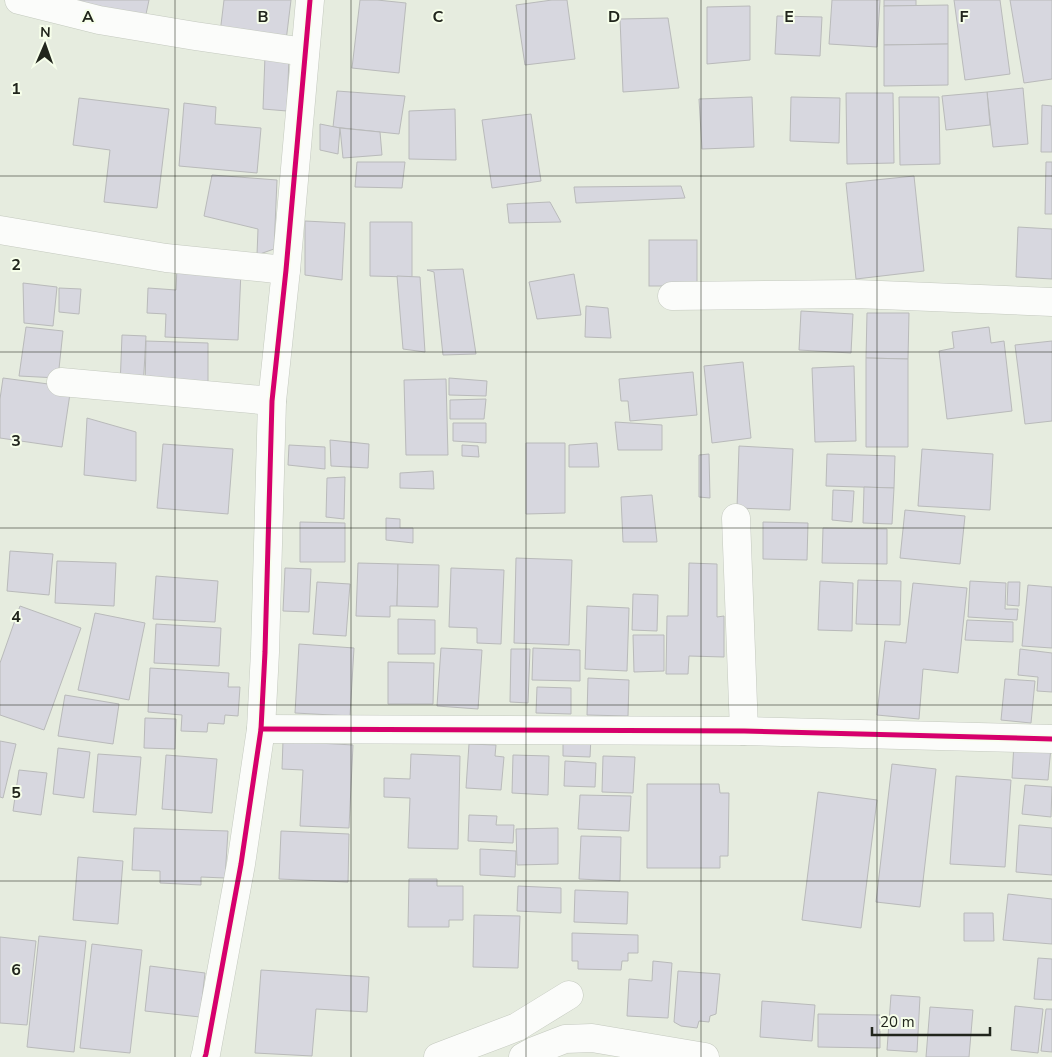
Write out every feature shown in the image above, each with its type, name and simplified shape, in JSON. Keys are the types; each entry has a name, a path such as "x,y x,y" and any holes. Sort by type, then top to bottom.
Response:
{"street":[{"path":"19,0 99,20 203,38 306,52"},
{"path":"211,1056 242,864 261,729 272,401 286,270 310,0"},
{"path":"0,230 166,258 286,270"},
{"path":"672,296 856,294 1052,302"},
{"path":"61,382 272,401"},
{"path":"736,518 744,731"},
{"path":"261,729 744,731 1052,739"},
{"path":"438,1057 517,1027 569,995"},
{"path":"523,1057 564,1039 592,1038 705,1057"}],"building":[{"path":"73,0 149,0 145,19"},
{"path":"224,0 291,0 286,41 220,33"},
{"path":"360,0 406,3 399,73 352,68"},
{"path":"567,0 575,59 525,65 516,5"},
{"path":"832,0 880,0 877,47 829,44"},
{"path":"884,0 916,0 916,6 884,6"},
{"path":"954,0 1000,0 1010,74 965,80"},
{"path":"1010,0 1052,0 1052,79 1024,83"},
{"path":"948,5 948,44 884,45 884,6"},
{"path":"750,6 750,60 707,64 707,7"},
{"path":"777,16 822,17 820,56 775,54"},
{"path":"668,18 679,88 623,92 620,19"},
{"path":"948,44 948,85 884,86 884,45"},
{"path":"265,56 289,56 287,111 263,109"},
{"path":"1023,88 1028,144 993,147 987,92"},
{"path":"337,91 405,96 399,134 333,127"},
{"path":"987,92 990,125 946,130 942,96"},
{"path":"846,93 893,93 894,163 847,164"},
{"path":"752,97 754,147 702,149 699,99"},
{"path":"791,97 840,98 839,143 790,141"},
{"path":"899,97 939,97 940,164 900,165"},
{"path":"79,98 169,109 157,208 104,202 110,150 73,145"},
{"path":"184,103 216,107 215,124 261,128 257,173 179,166"},
{"path":"1042,105 1052,106 1052,152 1041,152"},
{"path":"455,109 456,160 409,159 409,111"},
{"path":"531,114 541,181 492,188 482,120"},
{"path":"320,124 340,128 338,154 320,150"},
{"path":"340,128 380,132 382,155 343,158"},
{"path":"357,162 405,162 402,188 355,187"},
{"path":"1046,162 1052,162 1052,214 1045,214"},
{"path":"212,175 277,180 274,249 257,255 258,229 204,216"},
{"path":"914,176 924,271 856,279 846,183"},
{"path":"681,186 685,198 576,203 574,187"},
{"path":"550,202 561,222 509,223 507,204"},
{"path":"305,221 345,223 342,280 305,275"},
{"path":"370,222 412,222 412,277 370,276"},
{"path":"1018,227 1052,229 1052,279 1016,277"},
{"path":"649,240 697,240 697,286 649,286"},
{"path":"177,267 241,271 238,340 165,337 166,314 147,313 148,288 176,290"},
{"path":"463,269 476,354 443,355 434,272 427,270"},
{"path":"574,274 581,315 537,319 529,282"},
{"path":"397,276 420,277 425,352 403,349"},
{"path":"23,283 57,287 53,326 24,323"},
{"path":"59,288 81,289 79,314 59,312"},
{"path":"586,306 608,308 611,338 585,337"},
{"path":"801,311 853,314 851,353 799,350"},
{"path":"867,313 909,313 908,359 866,358"},
{"path":"26,327 63,331 58,378 19,376"},
{"path":"989,327 991,343 1004,341 1012,411 947,419 939,351 954,348 952,332"},
{"path":"122,335 146,336 143,389 120,387"},
{"path":"146,341 208,343 208,391 145,388"},
{"path":"1052,341 1052,421 1025,424 1015,345"},
{"path":"866,358 908,359 908,447 866,447"},
{"path":"743,362 751,438 712,443 704,366"},
{"path":"854,366 856,441 815,442 812,368"},
{"path":"693,372 697,415 630,421 628,401 621,401 619,379"},
{"path":"3,378 71,387 62,447 0,438 0,399"},
{"path":"449,378 487,381 486,396 449,395"},
{"path":"446,379 448,455 406,455 404,380"},
{"path":"486,399 484,419 450,419 450,400"},
{"path":"87,418 136,432 136,481 84,475"},
{"path":"615,422 662,425 662,450 618,450"},
{"path":"453,423 486,423 486,443 453,441"},
{"path":"330,440 369,444 368,468 331,466"},
{"path":"526,443 565,443 565,513 526,514"},
{"path":"597,443 599,467 569,467 569,445"},
{"path":"163,444 233,449 228,514 157,508"},
{"path":"289,445 325,447 325,469 288,465"},
{"path":"462,445 478,446 479,457 462,456"},
{"path":"739,446 793,449 790,510 737,508"},
{"path":"922,449 993,454 990,510 918,506"},
{"path":"709,454 710,498 699,497 699,455"},
{"path":"827,454 895,456 894,488 826,486"},
{"path":"433,471 434,489 400,488 400,473"},
{"path":"345,477 344,519 326,517 327,478"},
{"path":"864,487 894,488 892,524 863,523"},
{"path":"833,490 854,491 852,522 832,520"},
{"path":"652,495 657,542 623,542 621,497"},
{"path":"905,510 965,516 960,564 900,558"},
{"path":"386,518 400,519 400,528 413,528 413,543 386,540"},
{"path":"300,522 345,523 345,562 300,562"},
{"path":"763,522 808,523 807,560 763,559"},
{"path":"823,528 887,529 887,564 822,563"},
{"path":"10,551 53,554 49,595 7,591"},
{"path":"516,558 572,560 569,645 514,643"},
{"path":"57,561 116,563 114,606 55,603"},
{"path":"358,563 398,564 397,606 390,606 390,617 356,616"},
{"path":"689,563 717,564 717,617 724,616 724,657 689,656 688,674 666,674 667,616 688,616"},
{"path":"398,564 439,565 438,607 397,606"},
{"path":"285,568 311,569 309,612 283,611"},
{"path":"451,568 504,570 501,644 477,643 477,628 449,627"},
{"path":"156,576 218,581 215,622 153,619"},
{"path":"858,580 901,581 900,625 856,624"},
{"path":"820,581 853,583 852,631 818,630"},
{"path":"970,581 1006,583 1005,609 1018,609 1017,620 968,617"},
{"path":"317,582 350,584 346,636 313,634"},
{"path":"1008,582 1020,582 1019,606 1007,605"},
{"path":"913,583 967,588 958,673 923,669 919,719 877,715 885,641 906,643"},
{"path":"1028,585 1052,587 1052,648 1022,646"},
{"path":"633,594 658,595 657,631 632,630"},
{"path":"20,606 81,628 44,730 0,715 0,663"},
{"path":"587,606 629,608 627,671 585,669"},
{"path":"95,613 145,623 129,700 78,690"},
{"path":"398,619 435,620 435,654 398,654"},
{"path":"967,620 1013,622 1013,642 965,640"},
{"path":"156,624 221,628 219,666 154,663"},
{"path":"633,635 664,635 664,671 634,672"},
{"path":"299,644 354,648 350,716 295,713"},
{"path":"441,648 482,650 478,709 437,706"},
{"path":"533,648 580,650 580,681 532,680"},
{"path":"511,649 530,649 528,703 510,702"},
{"path":"1020,649 1052,653 1052,692 1037,691 1038,677 1018,675"},
{"path":"388,662 434,663 433,704 388,704"},
{"path":"150,668 229,673 228,687 240,687 238,716 225,715 224,724 208,723 207,732 181,731 182,715 148,712"},
{"path":"588,678 629,680 628,716 587,715"},
{"path":"1005,679 1035,681 1031,723 1001,720"},
{"path":"537,687 571,688 571,714 536,713"},
{"path":"65,695 119,704 113,744 58,736"},
{"path":"145,718 176,719 175,749 144,748"},
{"path":"563,736 591,737 590,757 563,756"},
{"path":"0,741 16,744 3,798 0,797"},
{"path":"283,741 353,745 349,828 300,826 303,770 282,769"},
{"path":"1014,743 1051,747 1048,780 1012,778"},
{"path":"469,744 496,745 495,756 504,757 501,790 466,788"},
{"path":"58,748 90,752 84,798 53,794"},
{"path":"98,754 141,757 136,815 93,812"},
{"path":"411,754 460,756 458,849 408,848 410,798 384,797 384,778 410,779"},
{"path":"166,755 217,759 212,813 162,809"},
{"path":"513,755 549,756 548,795 512,793"},
{"path":"603,756 635,757 633,793 602,792"},
{"path":"565,761 596,763 595,787 564,786"},
{"path":"892,764 936,769 920,907 876,902"},
{"path":"19,770 47,773 41,815 13,811"},
{"path":"956,776 1011,780 1005,867 950,864"},
{"path":"647,784 719,784 720,793 729,793 728,856 720,856 720,868 647,868"},
{"path":"1025,785 1052,787 1051,817 1022,814"},
{"path":"818,792 877,800 861,928 802,920"},
{"path":"580,795 631,796 629,831 578,829"},
{"path":"469,815 497,816 496,825 514,825 513,843 468,841"},
{"path":"1019,825 1052,828 1052,875 1016,872"},
{"path":"134,828 228,831 225,878 201,877 201,885 160,883 160,871 132,870"},
{"path":"558,828 558,864 517,865 516,829"},
{"path":"281,831 349,834 348,882 279,879"},
{"path":"581,836 621,837 620,881 579,879"},
{"path":"480,849 516,851 515,877 480,875"},
{"path":"78,857 123,861 118,924 73,920"},
{"path":"409,879 437,879 437,886 463,886 463,920 449,920 449,927 408,927"},
{"path":"518,886 561,888 561,913 517,911"},
{"path":"575,890 628,892 627,924 574,922"},
{"path":"1008,894 1052,899 1052,944 1003,940"},
{"path":"964,913 993,913 994,941 964,941"},
{"path":"474,915 520,916 518,968 473,967"},
{"path":"572,933 638,935 638,953 628,953 628,961 622,961 621,970 578,969 578,961 572,961"},
{"path":"39,936 86,941 74,1052 27,1047"},
{"path":"0,937 36,941 27,1025 0,1023"},
{"path":"92,944 142,950 130,1053 80,1048"},
{"path":"1038,958 1052,959 1052,1000 1034,999"},
{"path":"653,961 672,963 668,1018 627,1016 629,979 652,981"},
{"path":"150,966 205,973 200,1017 145,1011"},
{"path":"261,970 369,977 367,1012 316,1009 312,1056 255,1053"},
{"path":"678,971 720,974 716,1014 710,1016 709,1022 699,1021 697,1028 681,1026 674,1022"},
{"path":"891,995 920,997 917,1052 887,1050"},
{"path":"762,1001 815,1005 812,1041 760,1037"},
{"path":"1015,1006 1043,1009 1038,1053 1011,1050"},
{"path":"930,1007 973,1010 969,1057 926,1057"},
{"path":"1046,1009 1052,1009 1052,1052 1041,1051"},
{"path":"818,1014 880,1015 880,1048 818,1047"}],"cycle path":[{"path":"205,1057 241,864 261,729 272,401 286,270 310,0"},
{"path":"261,729 744,731 1052,739"}]}
